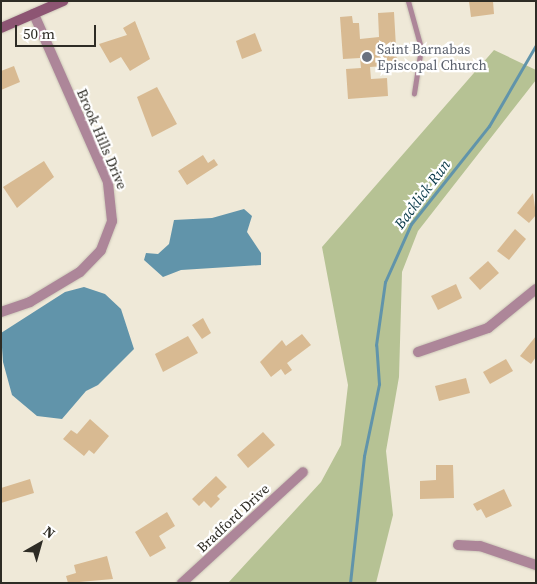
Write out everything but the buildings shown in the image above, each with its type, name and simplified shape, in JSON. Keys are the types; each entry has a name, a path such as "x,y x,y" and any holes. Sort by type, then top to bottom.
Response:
{"main road":[{"path":"1,28 63,1"}],"street":[{"name":"Brook Hills Drive","path":"1,312 30,302 80,272 101,250 112,221 108,182 34,14"},
{"path":"418,352 488,328 536,289"},
{"name":"Bradford Drive","path":"182,583 303,472"},
{"path":"458,545 480,546 536,565"}],"lane":[{"path":"408,1 421,48 414,93"}],"green space":[{"path":"494,50 536,70 536,80 418,231 402,272 399,377 386,451 393,515 376,583 228,583 321,482 341,445 348,385 322,247"}],"water":[{"path":"244,209 252,216 247,232 261,253 261,265 181,270 163,277 144,260 146,253 158,254 169,244 174,220 212,218"},
{"path":"84,287 105,294 121,309 134,349 98,385 86,391 62,419 37,416 12,395 3,362 1,333 65,292"}],"waterway":[{"name":"Backlick Run","path":"350,583 364,456 379,384 376,345 385,282 411,224 489,126 536,45"}],"place":[{"name":"Saint Barnabas Episcopal Church","path":"367,57"}]}
